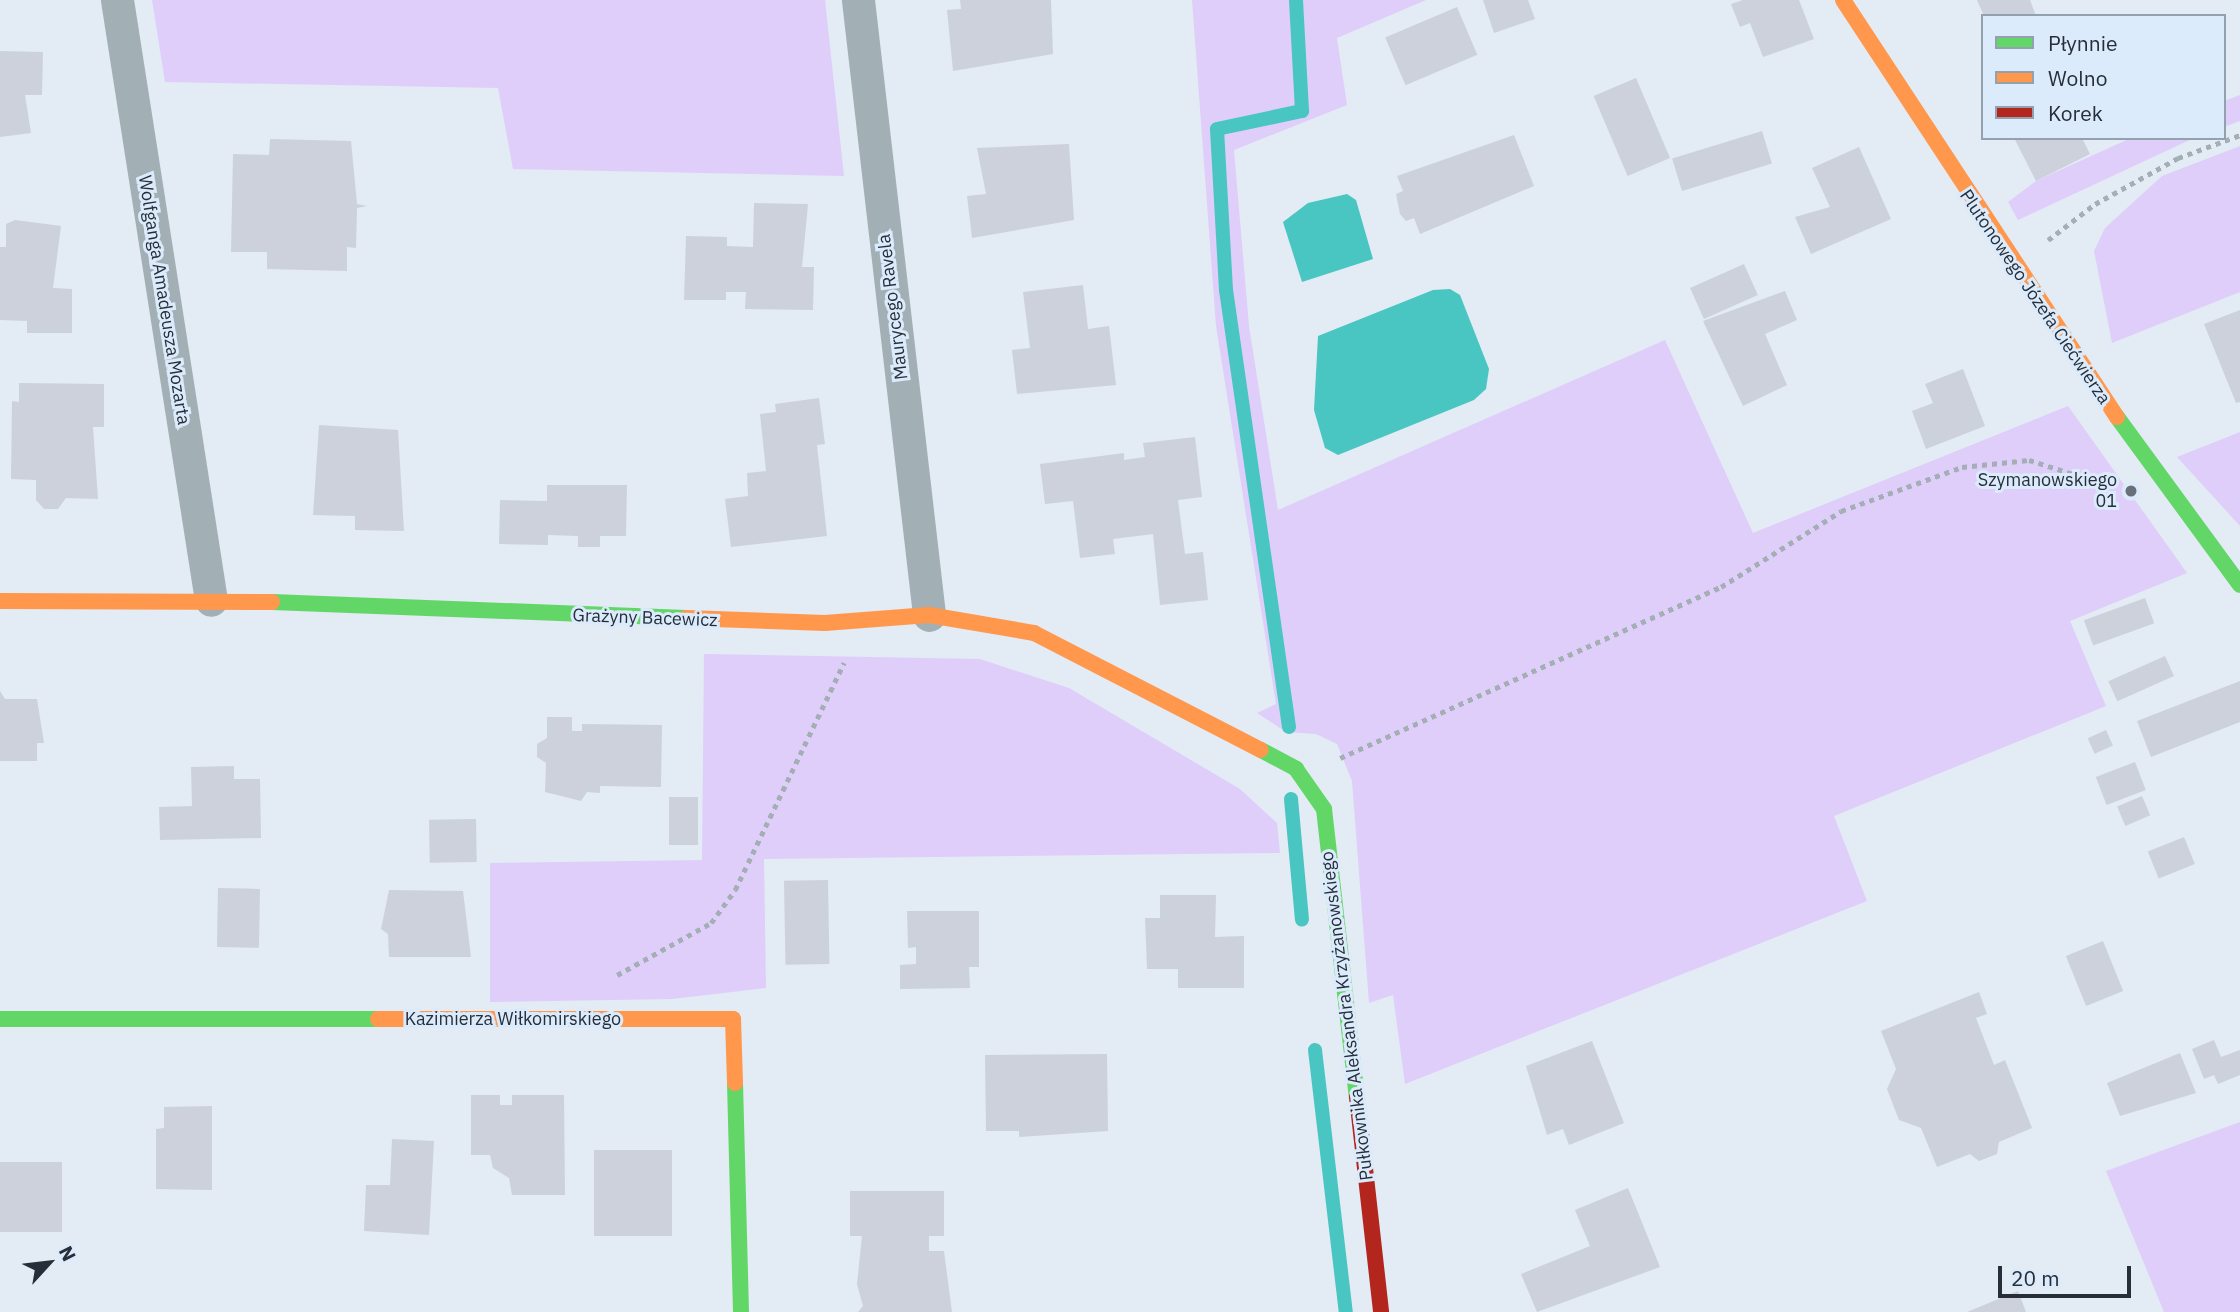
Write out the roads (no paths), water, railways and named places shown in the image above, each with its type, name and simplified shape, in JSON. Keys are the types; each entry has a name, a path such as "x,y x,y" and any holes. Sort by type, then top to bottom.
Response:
{"street":[{"name":"Wolfganga Amadeusza Mozarta","path":"117,0 211,600"},
{"name":"Maurycego Ravela","path":"858,0 929,615"},
{"name":"Plutonowego Józefa Ciećwierza","path":"1843,0 2014,267 2151,464 2240,585"},
{"name":"Grażyny Bacewicz","path":"0,601 211,600 825,623 929,615 1034,634 1260,750 1315,788"},
{"name":"Pułkownika Aleksandra Krzyżanowskiego","path":"1315,788 1324,809 1381,1312"},
{"name":"Kazimierza Wiłkomirskiego","path":"0,1018 733,1019 741,1312"}],"waterway":[{"path":"1289,727 1226,290 1217,129 1302,111 1296,0"},
{"path":"1291,799 1302,919"},
{"path":"1315,1050 1346,1312"}],"place":[{"name":"Szymanowskiego 01","path":"2131,491"}]}
